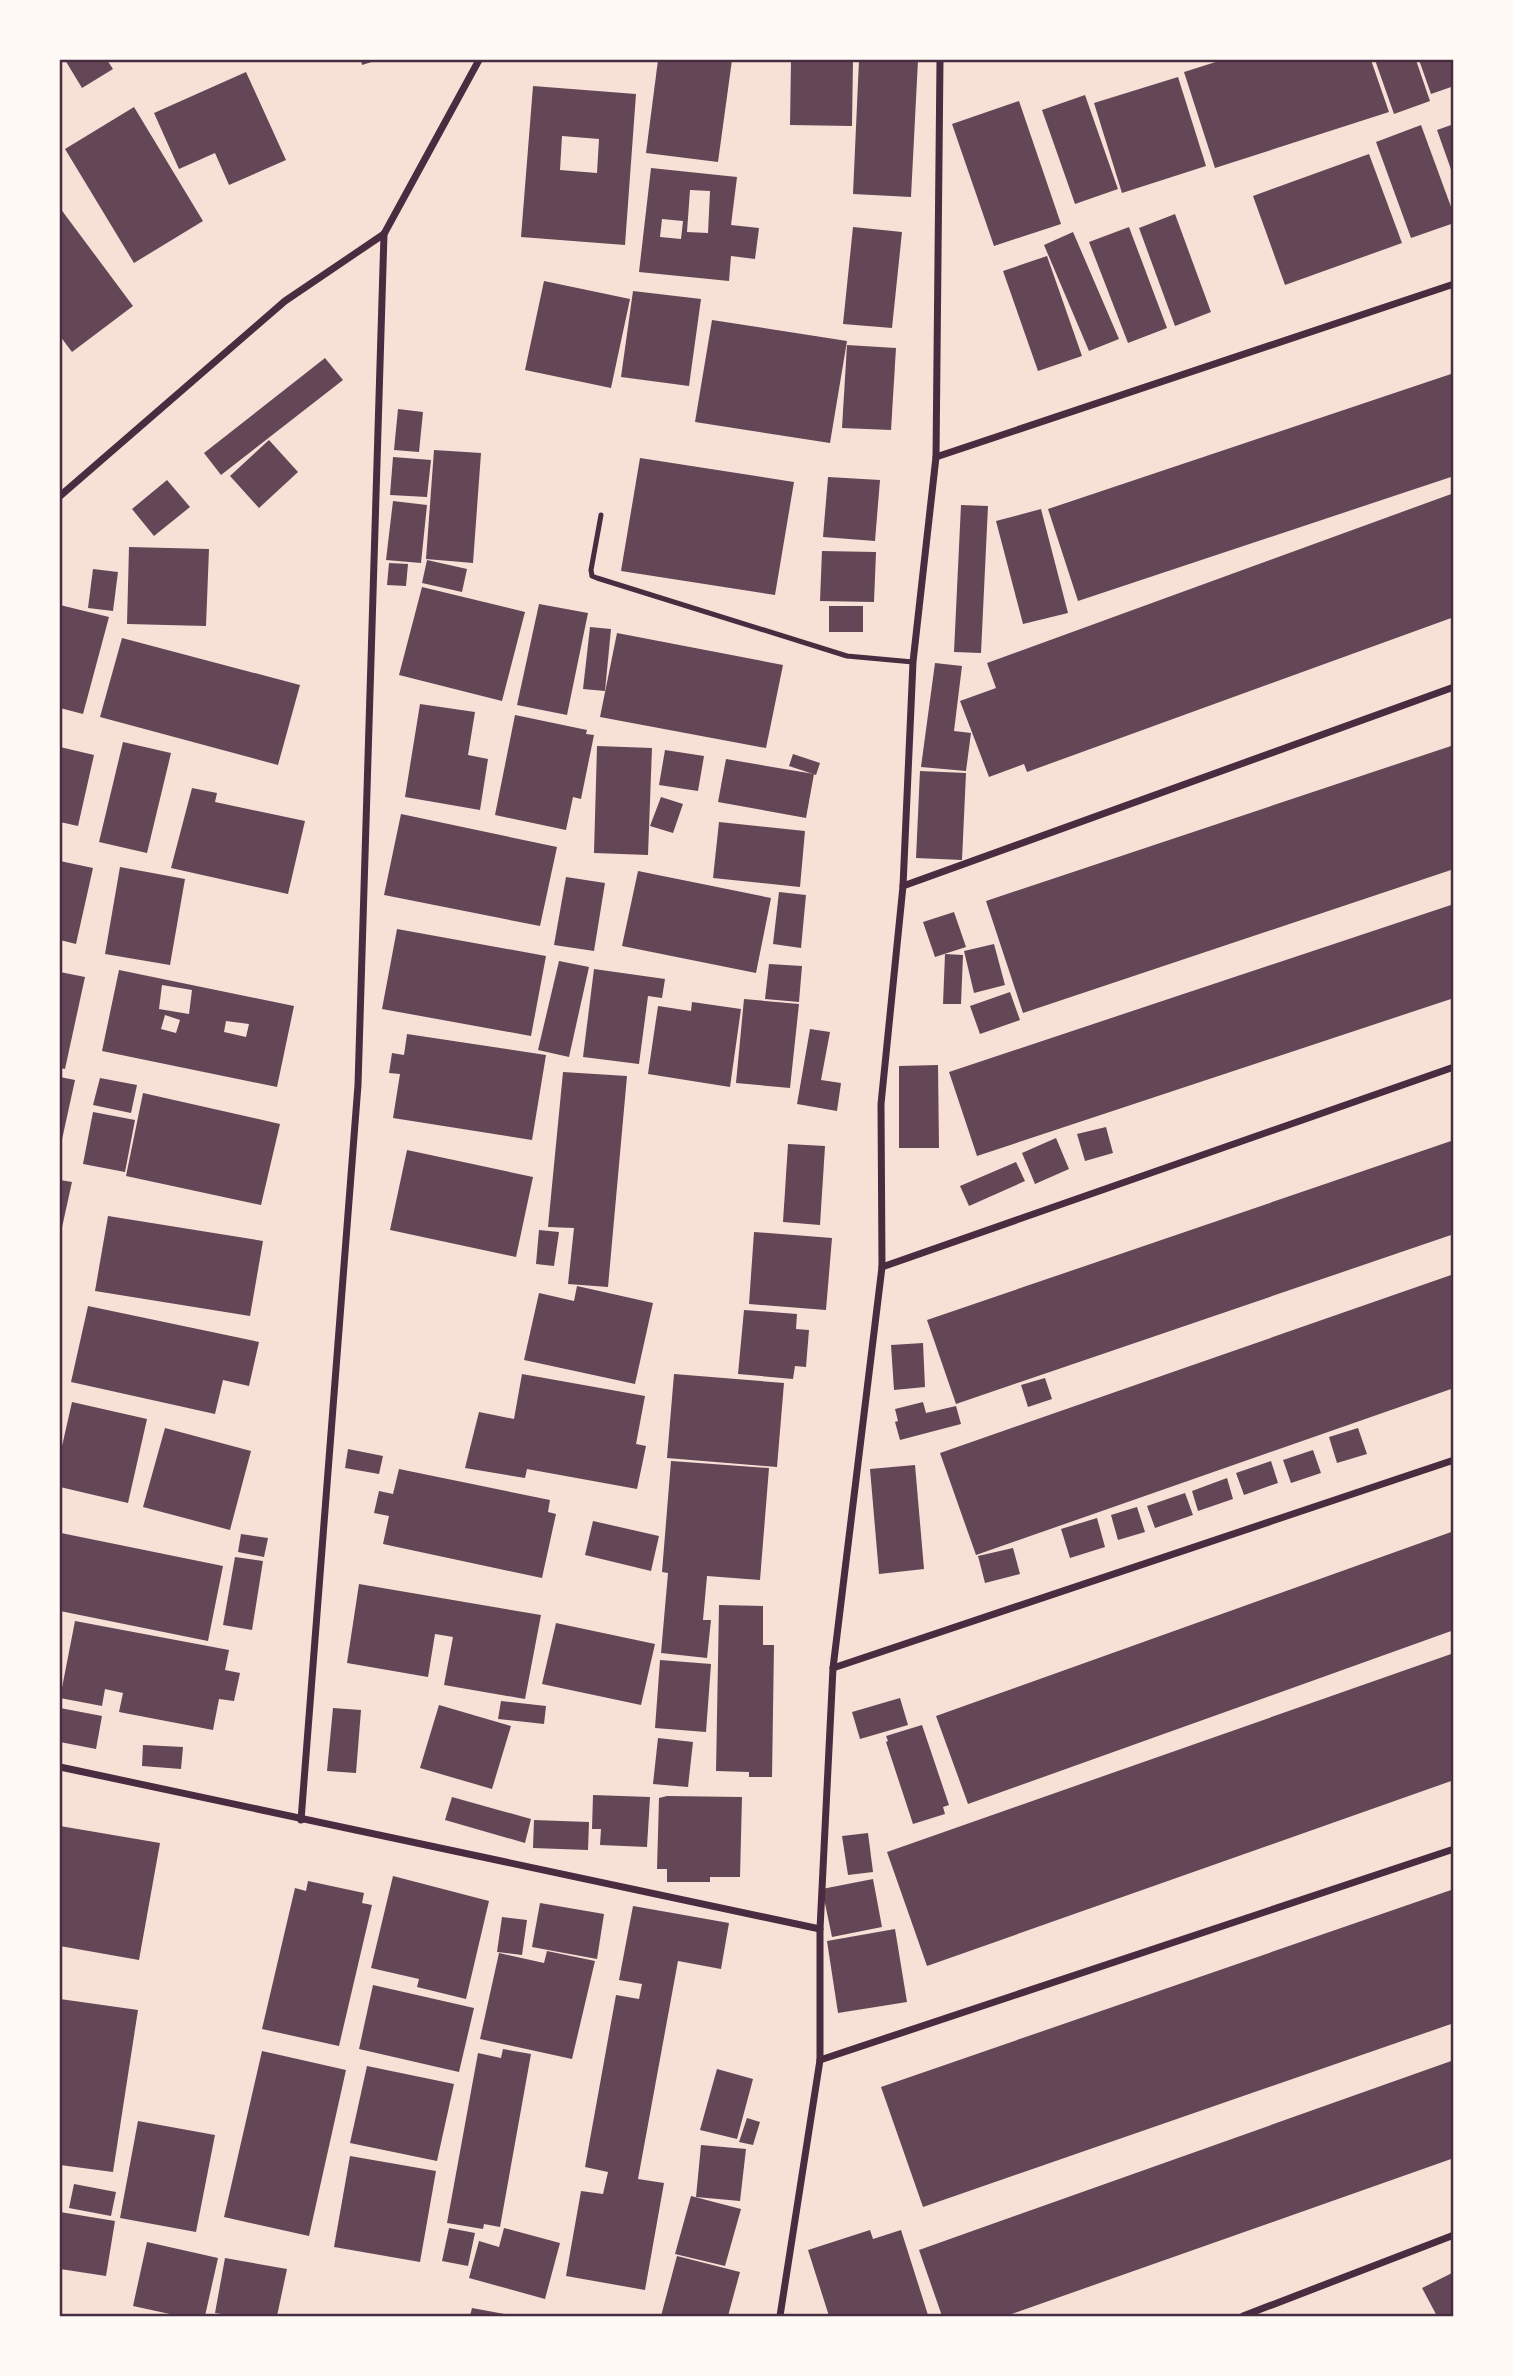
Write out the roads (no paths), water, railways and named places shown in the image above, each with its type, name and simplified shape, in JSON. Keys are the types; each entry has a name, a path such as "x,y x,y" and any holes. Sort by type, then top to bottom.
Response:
{"street":[{"path":"301,1820 358,1085 384,234 479,60"},
{"path":"780,2316 820,2060 820,1929 833,1668 881,1267 881,1104 903,887 913,662 936,457 941,60"},
{"path":"60,496 285,301 384,234"},
{"path":"936,457 1454,284"},
{"path":"903,887 1454,687"},
{"path":"881,1267 1454,1067"},
{"path":"833,1668 1454,1460"},
{"path":"60,1767 820,1929"},
{"path":"820,2060 1454,1849"},
{"path":"1243,2316 1254,2315 1454,2235"}],"lane":[{"path":"601,514 592,576 847,656 913,662"}]}
